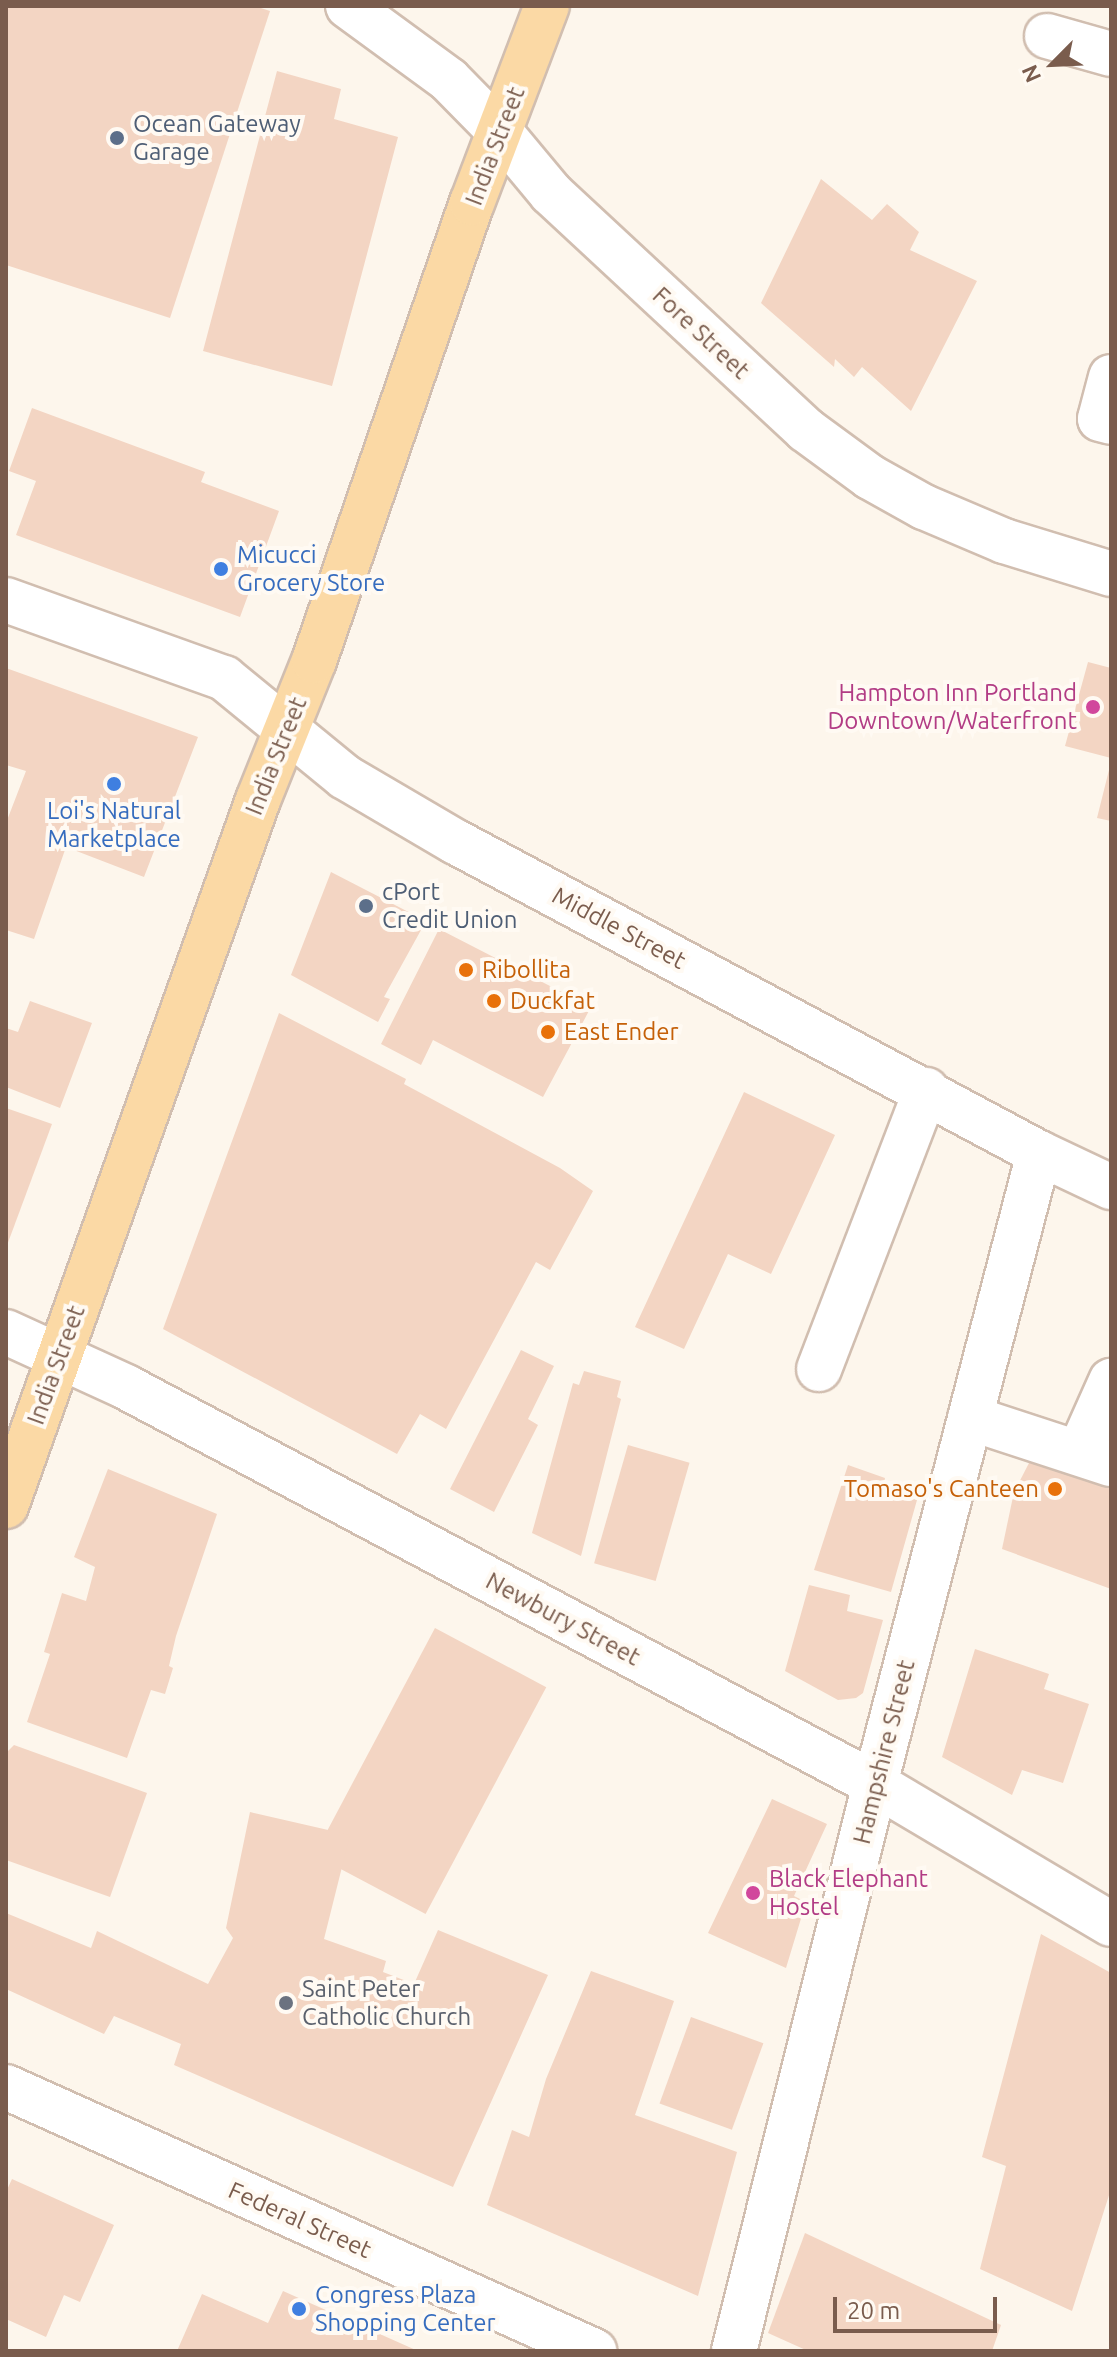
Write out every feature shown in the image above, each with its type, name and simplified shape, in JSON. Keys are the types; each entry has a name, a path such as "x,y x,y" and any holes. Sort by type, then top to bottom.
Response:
{"main road":[{"name":"India Street","path":"6,1506 286,729 314,661 472,203 547,6"}],"street":[{"name":"Fore Street","path":"348,6 449,80 501,133 551,193 806,430 870,477 924,507 1004,541 1111,574"},
{"path":"1047,36 1111,54"},
{"path":"1111,377 1100,419 1111,422"},
{"name":"Middle Street","path":"6,600 224,678 345,777 456,842 926,1090 1039,1153 1111,1187"},
{"path":"819,1369 926,1090"},
{"name":"Hampshire Street","path":"734,2351 875,1784 1039,1153"},
{"name":"Newbury Street","path":"6,1332 126,1387 875,1784 1111,1924"},
{"path":"970,1418 1095,1458 1111,1381"},
{"name":"Federal Street","path":"6,2087 594,2351"}],"building":[{"name":"Ocean Gateway Garage","path":"6,6 255,6 270,11 170,318 6,265"},
{"path":"277,71 341,89 334,119 398,137 332,386 203,351"},
{"path":"821,179 872,220 887,204 919,232 910,250 977,281 911,411 862,367 854,377 835,359 834,367 761,303"},
{"path":"32,408 205,472 201,482 279,511 240,617 16,535 36,481 9,471"},
{"name":"Hampton Inn Portland Downtown/Waterfront","path":"1088,662 1111,668 1111,758 1065,746"},
{"path":"6,668 198,737 144,877 66,847 34,939 6,930 6,823 26,771 6,765"},
{"name":"Hampton Inn Portland Downtown/Waterfront","path":"1111,767 1111,821 1097,818"},
{"path":"331,872 426,921 384,997 390,999 378,1022 291,975"},
{"path":"439,929 591,1007 543,1097 433,1040 421,1065 381,1044"},
{"path":"30,1001 92,1023 60,1108 6,1087 6,1028 18,1032"},
{"path":"279,1013 406,1079 404,1084 560,1168 593,1191 550,1270 536,1262 446,1429 420,1414 397,1454 163,1329"},
{"path":"744,1092 835,1135 771,1274 728,1254 684,1349 635,1327"},
{"path":"6,1108 52,1124 6,1248"},
{"path":"521,1350 554,1366 528,1419 538,1425 494,1512 450,1489"},
{"path":"584,1371 621,1381 617,1397 621,1399 581,1556 532,1533 573,1383 579,1385"},
{"path":"628,1445 690,1463 656,1581 594,1563"},
{"path":"1041,1458 1111,1485 1111,1589 1002,1549 1014,1492 1029,1463"},
{"path":"848,1465 885,1478 883,1489 917,1500 891,1592 814,1570"},
{"path":"108,1469 217,1514 176,1636 169,1666 173,1668 165,1694 151,1690 127,1758 27,1722 50,1654 44,1652 62,1593 86,1601 95,1567 74,1557"},
{"path":"809,1585 850,1595 847,1611 883,1620 863,1693 856,1698 838,1700 785,1671"},
{"path":"435,1628 546,1687 426,1914 314,1855"},
{"path":"975,1649 1049,1674 1044,1689 1089,1704 1063,1783 1022,1770 1012,1795 942,1757"},
{"path":"14,1745 147,1793 110,1897 6,1860 6,1753"},
{"path":"772,1799 827,1824 794,1896 806,1902 786,1968 708,1933"},
{"name":"Saint Peter Catholic Church","path":"250,1812 350,1835 324,1939 386,1961 383,1972 414,1984 438,1930 548,1975 453,2187 174,2065 181,2044 114,2016 104,2034 6,1989 6,1913 91,1948 97,1931 208,1984 233,1938 226,1928"},
{"path":"1041,1934 1111,1973 1111,2189 1072,2311 980,2269 1006,2166 982,2157"},
{"path":"591,1971 674,2001 635,2115 737,2152 698,2296 487,2205 512,2130 529,2137 546,2079"},
{"path":"691,2017 763,2043 732,2130 660,2103"},
{"path":"12,2179 114,2225 80,2302 64,2295 46,2337 6,2319 6,2192"},
{"path":"805,2233 1001,2325 992,2351 808,2351 768,2333"},
{"name":"Congress Plaza Shopping Center","path":"283,2291 418,2351 177,2351 202,2294 268,2323"}],"place":[{"name":"Ocean Gateway Garage","path":"117,138"},
{"name":"Micucci Grocery Store","path":"221,569"},
{"name":"Hampton Inn Portland Downtown/Waterfront","path":"1093,707"},
{"name":"Loi's Natural Marketplace","path":"114,784"},
{"name":"cPort Credit Union","path":"366,906"},
{"name":"Ribollita","path":"466,970"},
{"name":"Duckfat","path":"494,1001"},
{"name":"East Ender","path":"548,1032"},
{"name":"Tomaso's Canteen","path":"1055,1489"},
{"name":"Black Elephant Hostel","path":"753,1893"},
{"name":"Saint Peter Catholic Church","path":"286,2003"},
{"name":"Congress Plaza Shopping Center","path":"299,2309"}]}
